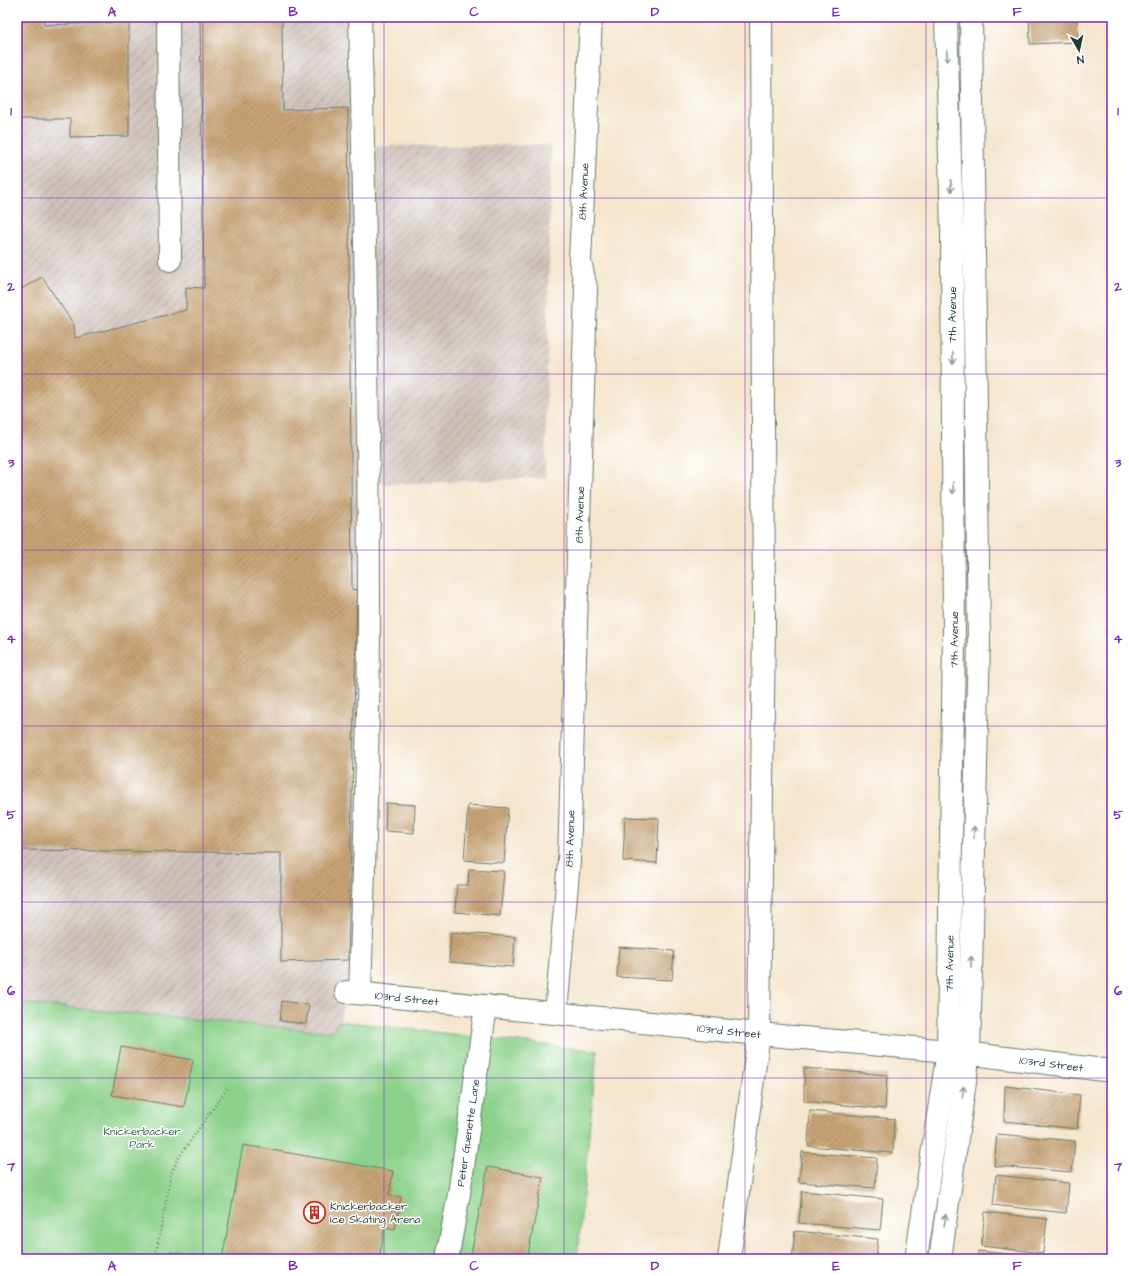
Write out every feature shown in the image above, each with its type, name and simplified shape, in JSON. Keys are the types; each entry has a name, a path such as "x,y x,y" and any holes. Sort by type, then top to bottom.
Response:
{"street":[{"path":"168,17 170,260"},
{"name":"103rd Street","path":"360,17 366,222 369,608 367,783 353,993 759,1034 958,1052 1112,1071"},
{"name":"8th Avenue","path":"556,1013 570,852 586,288 580,261 591,17"},
{"path":"729,1259 759,1034 764,621 761,17"},
{"name":"7th Avenue","path":"916,1259 958,1052 952,257 946,17"},
{"name":"7th Avenue","path":"940,1259 958,1052 978,654 971,17"},
{"path":"952,257 974,257"},
{"path":"954,655 978,654"},
{"name":"Peter Guenette Lane","path":"447,1259 459,1194 486,1006"}],"path":[{"path":"155,1259 170,1174 177,1160 228,1087"}],"shaded area":[{"path":"17,17 350,17 353,146 551,145 545,478 360,485 361,591 353,960 340,1021 332,1033 17,1003"}],"green space":[{"name":"Knickerbacker Park","path":"17,1003 331,1032 340,1021 597,1051 577,1259 17,1259"}],"building":[{"path":"17,17 44,17 44,25 129,22 129,136 70,137 70,119 17,119"},
{"path":"1029,17 1077,17 1078,42 1030,44"},
{"path":"200,18 282,18 283,110 348,108 352,589 357,590 348,960 281,962 281,853 17,850 18,291 42,277 74,325 75,338 186,310 186,287 204,288"},
{"path":"386,803 415,805 414,833 385,831"},
{"path":"468,805 508,808 504,863 464,860"},
{"path":"625,817 659,818 657,863 623,861"},
{"path":"469,869 504,871 500,916 455,912 457,885 468,885"},
{"path":"451,932 515,937 513,967 449,962"},
{"path":"619,947 674,951 672,980 617,977"},
{"path":"282,1001 309,1005 306,1024 280,1021"},
{"path":"121,1047 193,1060 184,1107 112,1095"},
{"path":"804,1068 887,1075 885,1109 804,1101"},
{"path":"1005,1086 1080,1095 1077,1129 1004,1121"},
{"path":"810,1111 894,1119 893,1153 808,1146"},
{"path":"997,1134 1075,1141 1072,1172 994,1166"},
{"name":"Knickerbacker Ice Skating Arena","path":"243,1145 393,1171 389,1195 401,1197 395,1229 385,1227 379,1259 222,1259"},
{"path":"802,1152 877,1158 875,1188 799,1182"},
{"path":"488,1167 543,1177 527,1259 470,1259"},
{"path":"996,1175 1069,1183 1066,1213 993,1205"},
{"path":"802,1191 883,1199 880,1230 799,1223"},
{"path":"985,1212 1047,1219 1043,1253 981,1246"},
{"path":"795,1231 878,1239 876,1257 865,1257 864,1259 792,1259"},
{"path":"978,1251 1037,1257 1037,1259 977,1259"},
{"path":"170,1252 207,1258 207,1259 169,1259"}],"place":[{"name":"Knickerbacker Ice Skating Arena","path":"314,1212"}]}
